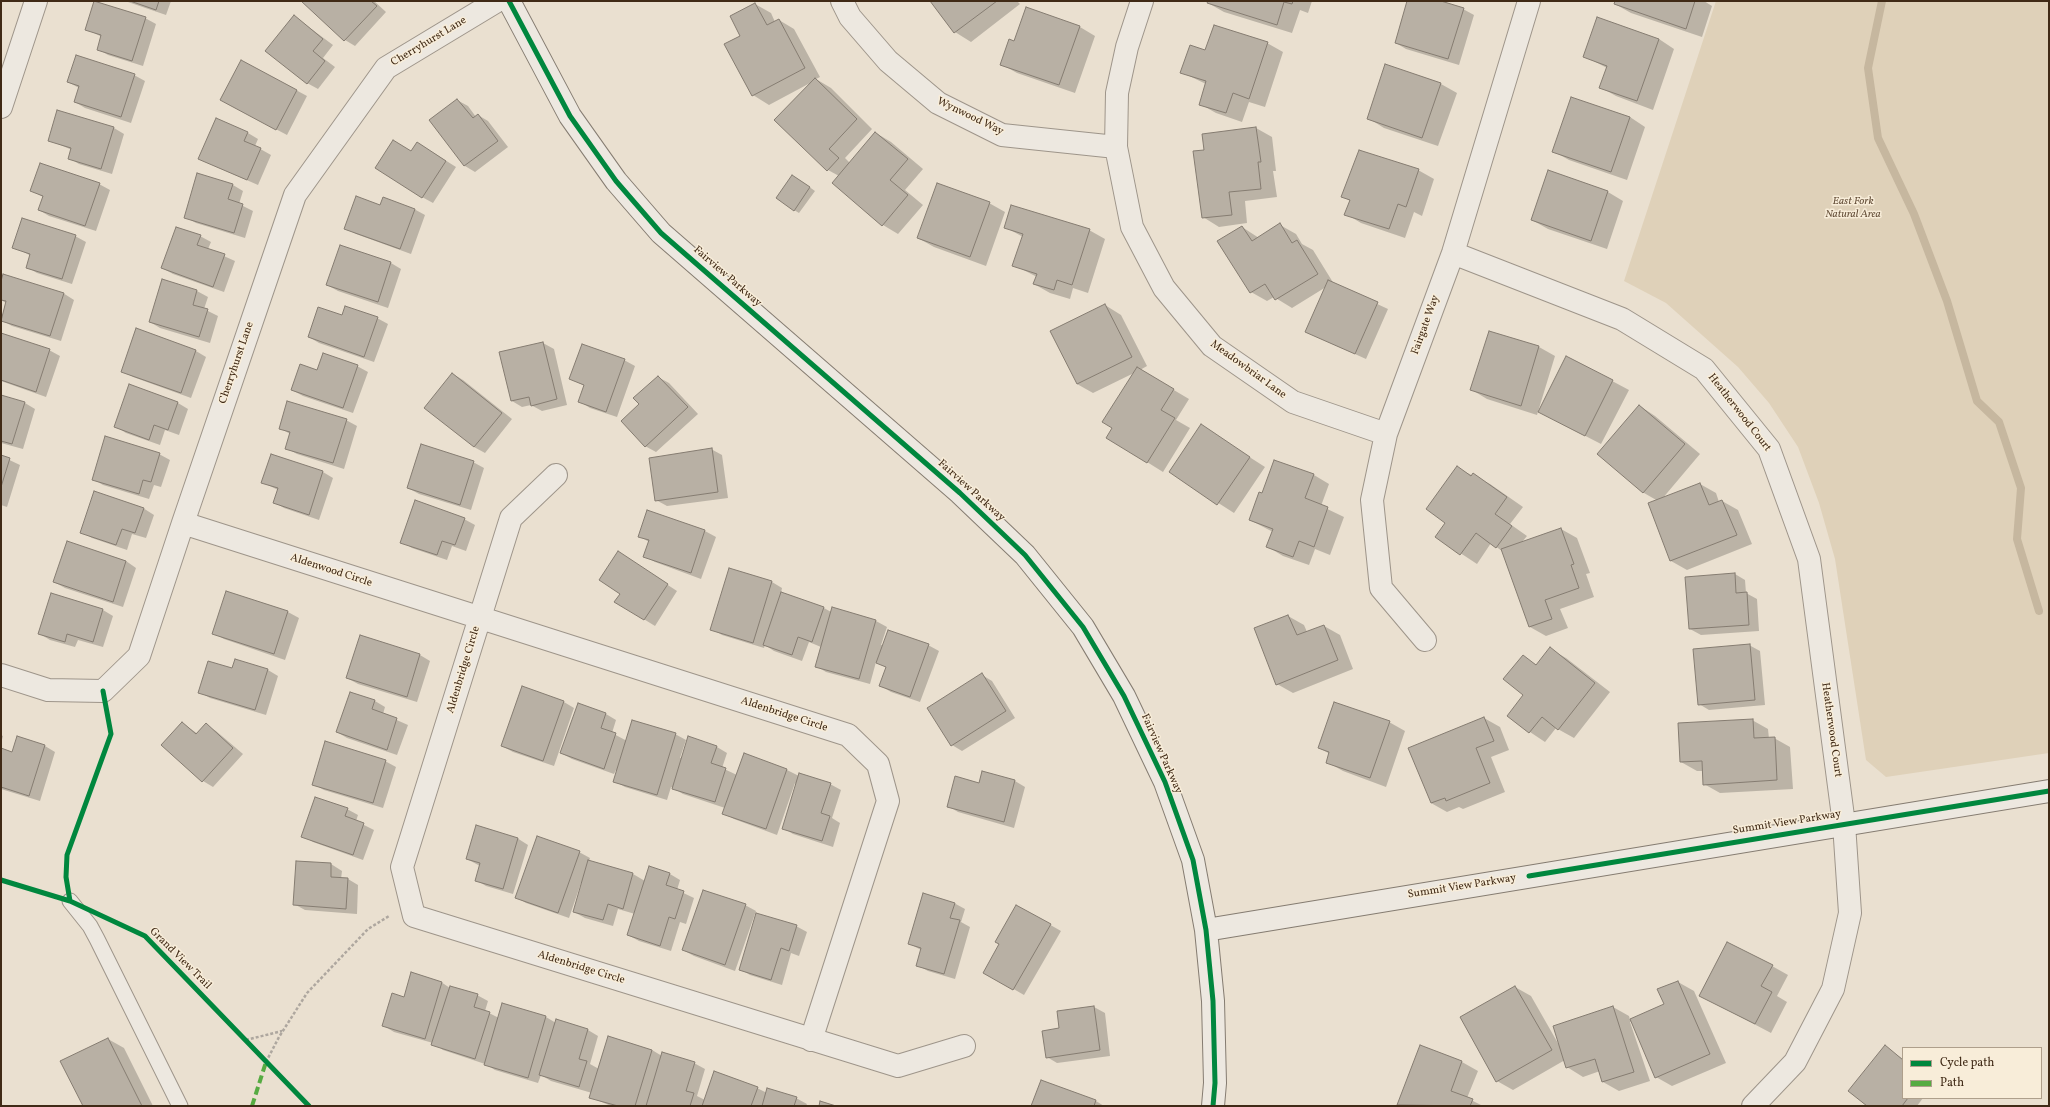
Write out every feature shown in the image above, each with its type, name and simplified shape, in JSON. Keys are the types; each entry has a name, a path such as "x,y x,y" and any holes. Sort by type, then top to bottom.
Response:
{"street":[{"path":"1,107 36,1"},
{"name":"Cherryhurst Lane","path":"1,676 48,690 103,691 139,656 295,195 386,68 497,1"},
{"name":"Fairview Parkway","path":"509,1 570,116 616,181 661,233 960,494 1025,555 1083,627 1124,696 1165,782 1193,860 1206,930 1213,1001 1215,1083 1213,1106"},
{"name":"Wynwood Way","path":"842,1 850,17 888,61 938,103 1002,134 1116,147"},
{"name":"Meadowbriar Lane","path":"1142,1 1127,47 1117,93 1116,147 1132,227 1164,288 1212,346 1293,402 1386,434"},
{"name":"Fairgate Way","path":"1424,640 1381,588 1372,500 1386,434 1452,253 1529,1"},
{"name":"Heatherwood Court","path":"1452,253 1622,319 1704,369 1769,449 1809,559 1844,824 1850,913 1833,989 1795,1062 1753,1106"},
{"path":"480,619 511,518 556,475"},
{"name":"Aldenwood Circle","path":"183,523 480,619"},
{"name":"Aldenbridge Circle","path":"811,1040 888,801 878,764 848,735 480,619 402,867 414,916 811,1040 898,1066 964,1046"},
{"name":"Summit View Parkway","path":"1206,930 2049,791"}],"lane":[{"path":"70,901 94,932 180,1106"}],"path":[{"path":"266,1062 283,1031 307,993 368,929 411,904"},
{"path":"246,1040 283,1031"},
{"path":"241,1035 251,1046"},
{"path":"261,1057 272,1068"}],"green space":[{"name":"East Fork Natural Area","path":"1716,1 2049,1 2049,753 1886,777 1866,760 1835,559 1819,503 1798,447 1769,403 1738,367 1666,303 1624,281"}],"building":[{"path":"94,1 146,17 132,61 97,50 101,35 85,30"},
{"path":"130,1 159,1 156,10"},
{"path":"301,1 371,1 377,6 344,41"},
{"path":"930,1 997,1 954,33"},
{"path":"1208,1 1293,1 1292,4 1284,2 1277,25 1207,3"},
{"path":"1407,1 1441,1 1464,8 1448,59 1395,43"},
{"path":"1615,1 1695,1 1686,29 1614,4"},
{"path":"755,3 767,25 779,19 805,68 752,96 724,44 740,36 730,16"},
{"path":"1026,7 1080,26 1059,85 1000,65 1009,39 1014,41"},
{"path":"294,15 323,39 313,51 325,61 307,84 265,51"},
{"path":"1597,17 1659,39 1637,101 1599,88 1607,66 1583,57"},
{"path":"1214,25 1268,42 1249,99 1233,93 1226,113 1199,105 1206,81 1180,73 1190,45 1205,50"},
{"path":"76,55 135,74 121,117 74,102 79,86 67,82"},
{"path":"241,60 297,90 276,130 220,100"},
{"path":"1385,64 1441,83 1422,138 1367,119"},
{"path":"815,78 857,119 829,149 839,158 827,171 774,120"},
{"path":"1571,97 1630,117 1611,172 1552,152"},
{"path":"457,99 473,118 478,114 498,141 464,166 429,120"},
{"path":"57,110 114,127 101,169 68,159 71,148 48,141"},
{"path":"216,118 248,132 244,141 261,148 247,180 198,159"},
{"path":"1256,127 1261,162 1258,162 1261,189 1229,192 1232,215 1202,218 1193,151 1204,150 1202,134"},
{"path":"875,132 908,159 890,180 908,195 882,226 832,183"},
{"path":"393,140 411,151 417,142 446,161 422,198 375,168"},
{"path":"1359,150 1419,169 1406,207 1398,204 1389,229 1344,215 1350,200 1341,197"},
{"path":"40,163 100,183 85,226 38,210 43,196 30,191"},
{"path":"1548,170 1608,191 1591,241 1531,220"},
{"path":"197,173 233,184 228,199 243,204 234,233 184,218"},
{"path":"792,175 810,187 794,211 776,198"},
{"path":"937,183 990,202 970,257 917,238"},
{"path":"356,196 380,205 383,197 415,209 400,249 344,229"},
{"path":"1011,205 1090,229 1072,285 1057,280 1054,290 1033,284 1037,274 1012,266 1023,234 1004,228"},
{"path":"22,218 76,235 62,279 26,268 30,254 12,248"},
{"path":"1280,223 1292,243 1297,240 1318,274 1275,300 1265,284 1250,293 1217,241 1242,226 1252,241"},
{"path":"176,227 201,235 197,245 225,254 213,287 161,268"},
{"path":"340,245 391,262 378,302 326,285"},
{"path":"3,274 64,293 50,336 1,321 6,301 1,300 1,281"},
{"path":"162,279 197,290 193,305 208,309 199,337 149,322"},
{"path":"1328,280 1378,302 1355,354 1305,332"},
{"path":"1105,304 1132,357 1077,384 1050,331"},
{"path":"345,306 378,317 364,357 308,337 318,307 342,315"},
{"path":"136,328 196,350 181,393 121,372"},
{"path":"1489,331 1539,346 1521,406 1470,390"},
{"path":"1,333 50,349 36,392 1,380"},
{"path":"543,342 557,399 531,406 529,397 511,401 499,352"},
{"path":"582,344 625,359 606,412 578,402 584,385 569,379"},
{"path":"323,353 358,365 343,408 291,390 300,364 317,370"},
{"path":"1566,356 1613,380 1585,436 1538,412"},
{"path":"1137,367 1174,389 1161,410 1175,418 1147,463 1106,438 1112,428 1102,422"},
{"path":"452,373 502,413 474,447 424,408"},
{"path":"658,376 688,407 645,447 621,421 639,404 633,398"},
{"path":"129,384 178,402 168,430 154,425 149,440 114,427"},
{"path":"1,395 25,402 12,444 1,441"},
{"path":"287,401 347,419 333,463 285,449 290,432 279,429"},
{"path":"1639,405 1685,444 1643,493 1597,454"},
{"path":"1201,424 1250,457 1217,505 1169,472"},
{"path":"105,436 160,453 151,482 143,480 139,494 92,480"},
{"path":"421,444 474,461 460,505 407,488"},
{"path":"712,448 718,492 655,501 649,458"},
{"path":"271,454 323,471 309,515 273,503 278,488 261,483"},
{"path":"1,455 10,458 1,487"},
{"path":"1274,460 1314,474 1305,498 1328,507 1314,547 1299,541 1293,557 1266,547 1273,529 1249,520 1259,492 1262,493"},
{"path":"1457,466 1471,476 1473,473 1507,497 1495,514 1512,526 1496,548 1476,533 1460,555 1435,537 1445,523 1426,509"},
{"path":"1700,483 1709,505 1722,500 1737,535 1670,561 1648,503"},
{"path":"94,491 144,508 135,533 122,529 116,545 80,533"},
{"path":"415,500 465,518 455,545 442,541 437,555 400,543"},
{"path":"647,510 705,530 691,573 643,557 649,540 638,537"},
{"path":"1561,528 1574,564 1571,565 1579,588 1545,600 1552,619 1529,627 1501,549"},
{"path":"67,541 126,561 113,602 53,582"},
{"path":"618,551 668,584 644,620 614,602 620,594 599,580"},
{"path":"729,568 772,581 753,643 710,630"},
{"path":"1735,573 1736,593 1747,592 1749,625 1689,629 1685,577"},
{"path":"226,591 288,611 274,654 212,634"},
{"path":"781,592 824,607 812,642 798,637 792,655 763,645"},
{"path":"51,593 103,609 93,642 67,634 65,642 38,634"},
{"path":"832,607 876,620 859,679 815,667"},
{"path":"1288,615 1297,635 1324,625 1338,660 1276,685 1254,628"},
{"path":"888,630 929,644 910,697 879,686 886,667 876,663"},
{"path":"360,635 420,654 407,697 346,678"},
{"path":"1750,644 1755,700 1698,705 1693,649"},
{"path":"1550,647 1595,683 1558,730 1542,717 1529,733 1507,716 1523,695 1503,679 1523,655 1536,665"},
{"path":"235,659 268,669 255,710 198,693 208,661 232,668"},
{"path":"982,673 1006,711 951,746 927,708"},
{"path":"522,686 564,701 543,761 501,746"},
{"path":"350,692 375,700 372,709 397,718 387,750 336,732"},
{"path":"1334,702 1390,721 1370,778 1326,763 1329,752 1318,748"},
{"path":"578,703 606,713 601,728 616,733 604,769 560,753"},
{"path":"1484,717 1494,741 1476,748 1490,783 1446,801 1445,798 1431,803 1408,748"},
{"path":"1753,719 1754,738 1775,737 1777,780 1703,785 1702,761 1680,762 1678,723"},
{"path":"632,720 676,733 657,795 613,782"},
{"path":"182,722 196,734 206,723 233,748 202,782 161,745"},
{"path":"17,736 45,745 29,796 1,787 1,748 12,752"},
{"path":"688,736 717,746 711,763 726,768 715,802 672,789"},
{"path":"325,741 386,760 373,803 312,785"},
{"path":"744,753 787,769 766,829 722,814"},
{"path":"982,771 1015,780 1004,822 947,807 955,776 979,783"},
{"path":"799,773 831,783 821,813 830,816 822,841 782,829"},
{"path":"315,797 348,808 345,816 364,823 353,855 301,837"},
{"path":"476,825 518,838 503,889 475,881 480,863 466,859"},
{"path":"537,836 580,851 558,913 515,898"},
{"path":"588,860 633,873 623,909 608,904 603,920 573,912"},
{"path":"296,861 331,863 331,877 348,878 346,909 293,905"},
{"path":"649,866 670,873 666,885 684,891 675,919 669,917 660,946 627,935"},
{"path":"703,890 746,904 725,965 682,950"},
{"path":"923,893 955,903 950,918 960,920 944,974 916,966 921,948 908,944"},
{"path":"1016,905 1051,924 1013,990 983,973 999,944 995,942"},
{"path":"756,913 797,925 789,951 781,948 771,980 739,970"},
{"path":"1727,942 1773,965 1761,986 1772,992 1755,1024 1699,996"},
{"path":"411,972 442,982 425,1039 382,1026 392,993 404,997"},
{"path":"1678,981 1710,1054 1655,1078 1630,1019 1664,1004 1657,989"},
{"path":"450,986 478,994 474,1007 490,1012 475,1059 431,1045"},
{"path":"1515,986 1552,1050 1496,1082 1460,1017"},
{"path":"502,1003 546,1016 528,1078 484,1065"},
{"path":"1094,1006 1100,1050 1046,1058 1042,1031 1059,1028 1057,1011"},
{"path":"1613,1006 1634,1072 1602,1082 1595,1059 1566,1068 1553,1026"},
{"path":"556,1019 588,1029 579,1059 587,1061 579,1087 539,1075"},
{"path":"608,1036 652,1050 635,1106 618,1106 589,1098"},
{"path":"108,1038 142,1106 83,1106 60,1061"},
{"path":"1420,1045 1462,1061 1451,1091 1473,1099 1470,1106 1397,1105"},
{"path":"1885,1045 1902,1059 1902,1099 1907,1099 1902,1106 1867,1106 1848,1091"},
{"path":"662,1052 695,1062 686,1091 694,1093 690,1106 646,1106"},
{"path":"714,1071 758,1087 751,1106 702,1106"},
{"path":"1041,1080 1096,1100 1094,1106 1031,1106"},
{"path":"767,1088 797,1097 794,1106 762,1106"},
{"path":"820,1101 836,1106 819,1106"}],"waterway":[{"path":"1882,1 1868,68 1878,138 1914,214 1947,301 1977,401 1999,422 2021,488 2017,539 2039,611"}],"marked path":[{"path":"252,1106 266,1062"}],"cycle path":[{"path":"509,1 570,116 616,181 661,233 960,493 1025,555 1083,627 1124,696 1165,782 1193,860 1206,930 1213,1001 1215,1083 1213,1106"},
{"path":"70,901 66,877 67,855 111,734 103,691"},
{"path":"1529,876 2049,791"},
{"name":"Grand View Trail","path":"1,880 70,901 145,936 309,1106"}]}
